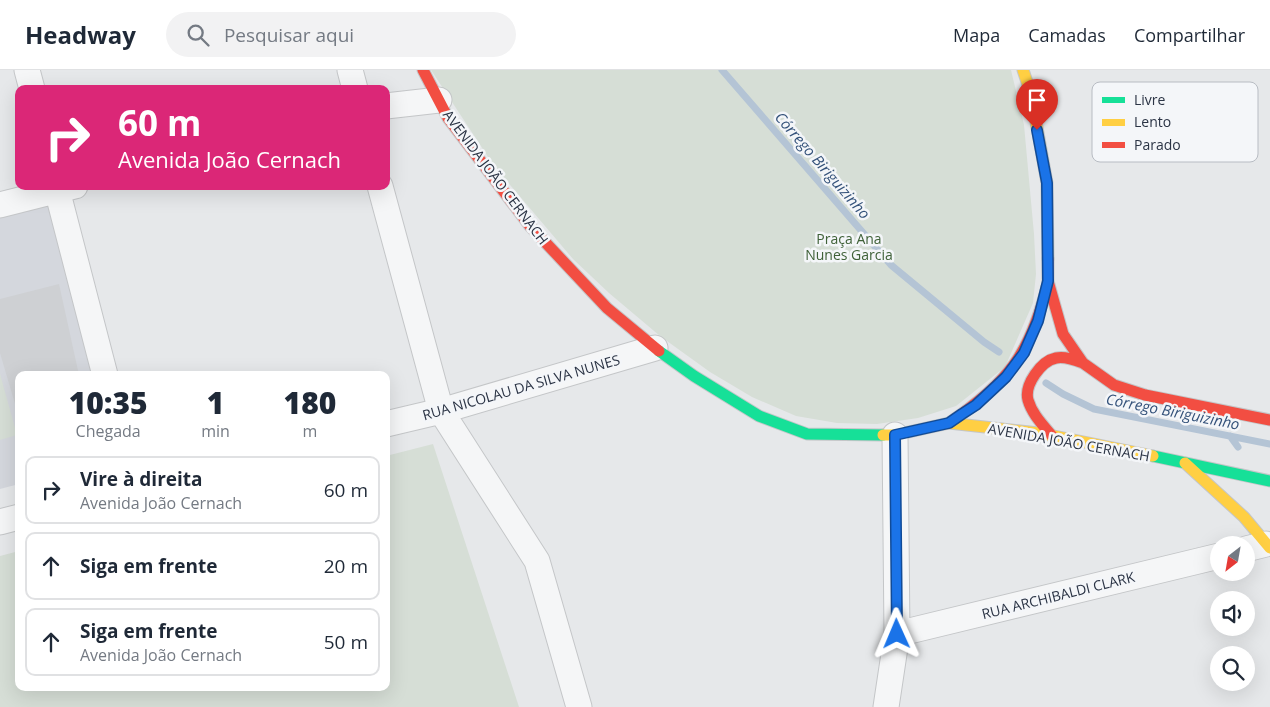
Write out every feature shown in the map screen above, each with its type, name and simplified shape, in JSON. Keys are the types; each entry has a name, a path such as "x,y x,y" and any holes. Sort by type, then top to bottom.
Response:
{"main road":[{"name":"AVENIDA JOÃO CERNACH","path":"423,70 448,118 535,233 607,308 655,348 694,376 759,416 807,434 895,435 949,423 1052,436 1270,481"},
{"path":"949,423 982,400 1006,377 1024,353 1038,321 1048,281 1047,183 1031,94 1023,70"},
{"path":"1048,281 1063,334 1083,363"},
{"path":"1052,436 1033,414 1028,400 1027,389 1039,370 1049,360 1066,357 1083,363 1114,385 1145,395 1270,420"},
{"path":"1184,463 1244,517 1261,547"}],"street":[{"path":"27,70 31,85"},
{"path":"350,70 354,85"},
{"path":"390,106 438,100"},
{"path":"0,205 56,190"},
{"path":"63,190 104,371"},
{"path":"381,190 441,411 537,561 579,707"},
{"name":"RUA NICOLAU DA SILVA NUNES","path":"390,423 441,411 655,348"},
{"path":"886,707 897,634 895,435"},
{"path":"0,522 15,518"},
{"name":"RUA ARCHIBALDI CLARK","path":"897,634 1210,558"}],"shaded area":[{"path":"61,190 106,371 15,371 15,485 0,489 0,207"}],"green space":[{"name":"Praça Ana Nunes Garcia","path":"431,70 1011,70 1024,125 1036,274 1033,303 1005,367 956,406 918,418 877,424 837,423 796,416 752,397 710,372 660,336 609,293 573,259 494,166"},
{"path":"0,374 15,428 15,436 0,440"},
{"path":"433,444 519,707 0,707 0,556 15,552 15,691 390,691 390,455"}],"building":[{"path":"59,284 78,371 15,371 15,404 0,353 0,299"}],"waterway":[{"name":"Córrego Biriguizinho","path":"722,70 891,265 984,342 999,352"},
{"name":"Córrego Biriguizinho","path":"1046,383 1063,394 1094,409 1270,444"},
{"path":"1230,436 1238,447"}],"traffic: fast":[{"path":"659,351 694,376 759,416 807,434 883,435"},
{"path":"1153,456 1270,481"}],"traffic: slow":[{"path":"1023,70 1031,94 1047,183 1048,259"},
{"path":"883,435 895,435 949,423 1039,433 1153,456"},
{"path":"1185,463 1244,517 1270,548"}],"traffic: jam":[{"path":"423,70 448,118 530,226 607,308 659,351"},
{"path":"1048,259 1048,281 1063,334 1083,363 1114,385 1145,395 1270,420"},
{"path":"949,423 987,394 1014,364 1025,348 1033,329 1048,283"},
{"path":"1052,436 1038,419 1028,400 1027,394 1031,381 1039,369 1050,360 1066,358 1083,363"}],"route":[{"path":"897,634 895,435 949,423 976,405 1006,377 1024,353 1038,321 1048,281 1047,183 1037,130"}]}
